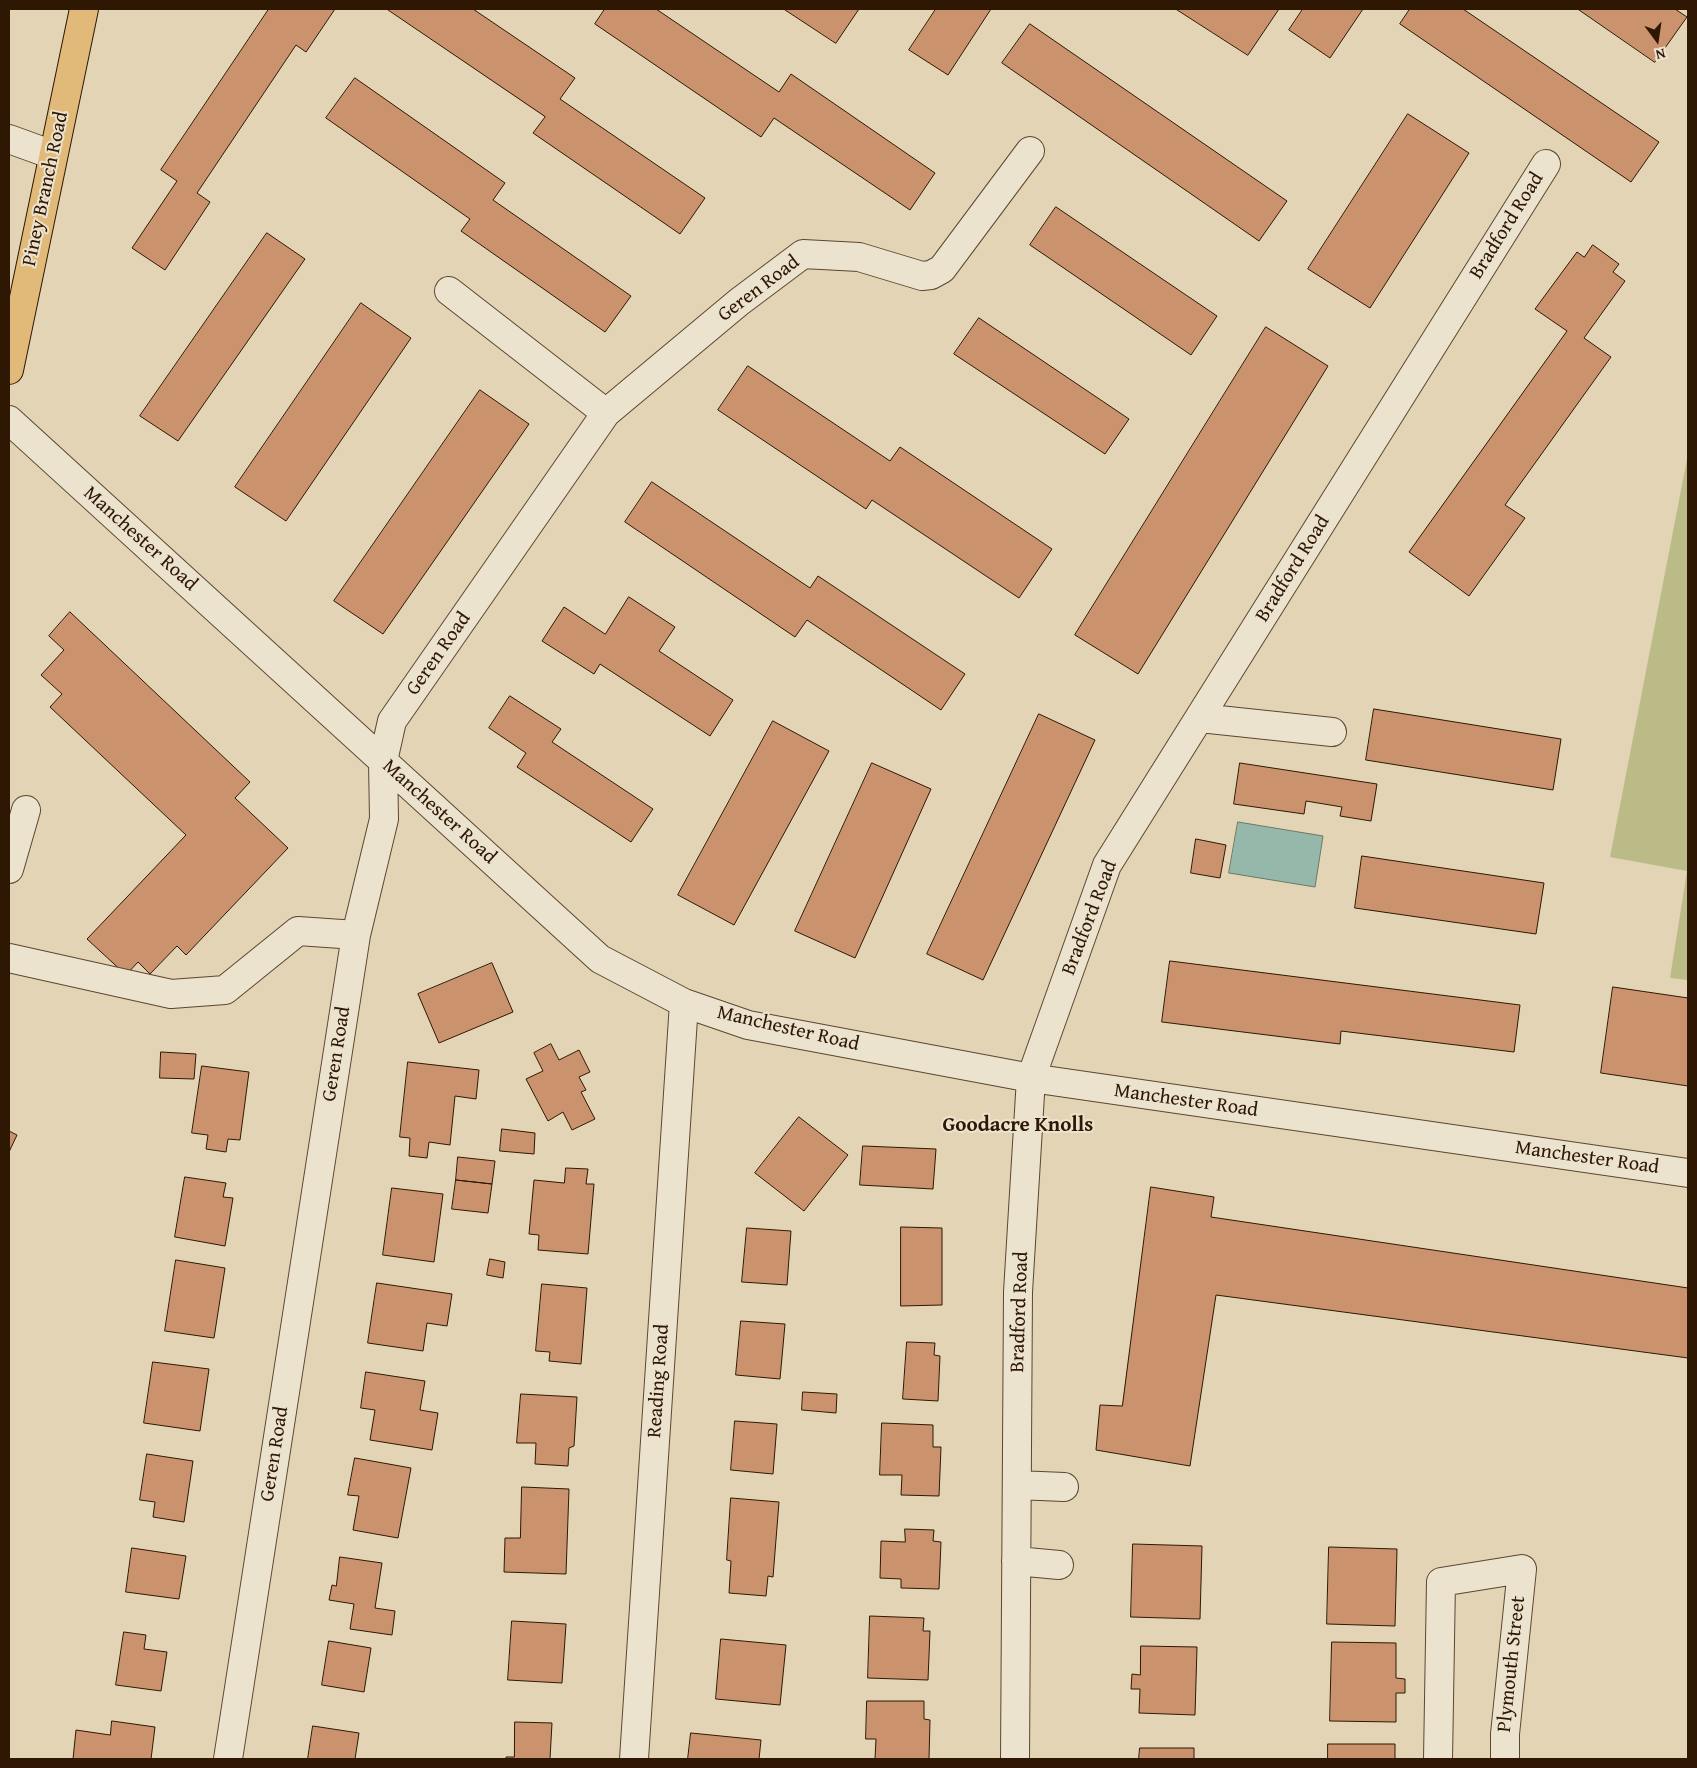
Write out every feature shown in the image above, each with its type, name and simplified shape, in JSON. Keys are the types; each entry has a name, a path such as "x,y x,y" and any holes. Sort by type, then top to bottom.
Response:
{"main road":[{"name":"Piney Branch Road","path":"9,370 84,9"}],"street":[{"path":"9,139 53,155"},
{"name":"Geren Road","path":"228,1759 356,935 384,819 383,761 392,721 606,413 739,302 803,254 859,257 922,276 932,275 942,269 1030,151"},
{"name":"Bradford Road","path":"1015,1759 1018,1292 1031,1078 1107,865 1546,164"},
{"path":"449,291 606,413"},
{"name":"Manchester Road","path":"9,420 600,959 684,1003 748,1025 1031,1078 1688,1173"},
{"path":"1200,718 1332,732"},
{"path":"9,869 26,810"},
{"path":"9,958 171,994 225,990 298,931 356,935"},
{"name":"Reading Road","path":"634,1759 684,1003"},
{"path":"1017,1485 1064,1487"},
{"path":"1016,1561 1059,1565"},
{"name":"Plymouth Street","path":"1438,1759 1440,1582 1522,1568 1504,1759"}],"green space":[{"path":"1688,454 1688,980 1670,978 1687,871 1610,857"}],"shaded area":[{"path":"1238,822 1323,836 1315,887 1229,873"}],"building":[{"path":"269,9 335,9 306,52 296,45 197,193 210,202 165,270 132,248 177,181 161,170"},
{"path":"387,9 473,9 575,78 560,99 705,198 680,234 533,133 545,117"},
{"path":"605,9 656,9 779,92 791,74 935,173 910,210 774,118 761,137 595,24"},
{"path":"784,9 859,9 836,43"},
{"path":"936,9 991,9 948,75 909,50"},
{"path":"1176,9 1279,9 1248,55"},
{"path":"1303,9 1363,9 1330,58 1289,30"},
{"path":"1410,9 1463,9 1659,142 1631,182 1400,24"},
{"path":"1578,9 1675,9 1687,17 1655,62"},
{"path":"1030,24 1287,201 1259,241 1002,63"},
{"path":"355,78 505,183 493,200 631,296 605,332 461,231 470,219 326,118"},
{"path":"1408,114 1469,153 1370,308 1308,269"},
{"path":"1056,207 1217,316 1191,355 1030,245"},
{"path":"267,233 305,259 178,441 140,416"},
{"path":"1593,245 1619,264 1613,272 1625,281 1584,338 1611,357 1505,505 1525,518 1469,596 1409,552 1567,331 1535,309 1577,252 1584,257"},
{"path":"361,303 411,338 286,521 235,487"},
{"path":"979,318 1129,419 1105,454 954,354"},
{"path":"1266,327 1328,366 1138,674 1075,635"},
{"path":"748,366 890,461 900,447 1052,549 1019,598 872,500 866,509 718,410"},
{"path":"480,390 529,424 383,634 334,601"},
{"path":"652,482 810,588 818,576 965,674 941,710 807,620 795,637 625,522"},
{"path":"629,597 675,627 659,651 733,700 710,736 600,664 594,674 542,641 564,607 605,634"},
{"path":"70,612 250,782 235,798 288,848 186,955 177,946 150,974 138,962 126,975 87,939 186,835 50,707 62,694 41,675 64,650 49,636"},
{"path":"510,696 561,729 552,742 653,809 631,842 517,767 526,753 489,728"},
{"path":"1374,709 1561,739 1553,790 1366,760"},
{"path":"1039,714 1095,740 983,980 927,954"},
{"path":"773,721 829,751 734,925 678,895"},
{"path":"872,763 931,789 855,958 795,931"},
{"path":"1240,763 1377,784 1371,821 1340,816 1342,807 1306,801 1304,814 1234,804"},
{"path":"1196,839 1226,845 1220,878 1191,873"},
{"path":"1362,856 1544,883 1536,934 1355,908"},
{"path":"1170,961 1520,1005 1514,1052 1341,1031 1340,1044 1162,1022"},
{"path":"492,963 513,1012 439,1043 418,994"},
{"path":"1613,987 1688,998 1688,1086 1601,1073"},
{"path":"551,1044 559,1060 579,1050 590,1072 579,1077 586,1090 581,1092 595,1119 572,1130 563,1112 548,1121 526,1079 543,1071 534,1053"},
{"path":"161,1052 196,1054 194,1079 160,1078"},
{"path":"408,1062 479,1070 476,1099 455,1096 450,1145 429,1142 427,1158 409,1156 410,1138 400,1137"},
{"path":"202,1066 249,1072 240,1140 228,1139 226,1152 206,1149 208,1135 192,1133"},
{"path":"799,1117 848,1155 804,1211 755,1173"},
{"path":"502,1129 535,1133 534,1154 500,1151"},
{"path":"9,1131 17,1135 9,1152"},
{"path":"863,1146 936,1149 933,1189 860,1185"},
{"path":"458,1157 495,1161 492,1184 456,1180"},
{"path":"566,1168 588,1169 586,1184 594,1184 588,1254 538,1250 539,1235 529,1234 534,1180 564,1183"},
{"path":"185,1177 226,1183 223,1197 233,1198 225,1246 175,1237"},
{"path":"456,1180 492,1184 488,1213 452,1209"},
{"path":"1151,1187 1214,1197 1211,1217 1688,1288 1688,1358 1216,1295 1190,1466 1096,1450 1100,1405 1122,1406"},
{"path":"392,1188 443,1194 434,1262 383,1255"},
{"path":"901,1227 942,1228 942,1305 901,1306"},
{"path":"747,1228 791,1231 787,1285 742,1282"},
{"path":"490,1259 505,1262 503,1278 487,1275"},
{"path":"176,1260 225,1268 214,1338 165,1331"},
{"path":"377,1283 452,1294 447,1326 427,1323 423,1351 368,1343"},
{"path":"542,1284 587,1288 581,1364 549,1361 550,1352 536,1351"},
{"path":"741,1321 785,1324 780,1379 736,1375"},
{"path":"907,1342 935,1343 934,1355 940,1356 938,1401 903,1399"},
{"path":"153,1362 209,1369 200,1431 144,1423"},
{"path":"366,1372 425,1381 420,1410 438,1413 432,1450 370,1440 375,1410 361,1408"},
{"path":"803,1392 837,1394 836,1413 802,1410"},
{"path":"521,1394 577,1397 574,1446 569,1448 568,1466 535,1464 536,1443 517,1443"},
{"path":"735,1421 777,1424 773,1474 731,1470"},
{"path":"882,1423 933,1425 933,1447 941,1447 939,1496 901,1495 902,1475 880,1475"},
{"path":"147,1454 193,1461 184,1522 153,1517 155,1502 140,1500"},
{"path":"355,1458 411,1468 398,1538 353,1530 359,1496 348,1495"},
{"path":"522,1487 569,1489 566,1574 504,1572 505,1538 520,1538"},
{"path":"731,1498 779,1502 773,1577 768,1576 766,1596 729,1593 731,1561 727,1560"},
{"path":"905,1529 934,1530 933,1541 941,1542 939,1589 901,1588 901,1579 880,1578 881,1541 905,1542"},
{"path":"1133,1544 1202,1546 1200,1619 1131,1617"},
{"path":"1329,1547 1397,1549 1395,1626 1327,1624"},
{"path":"132,1548 186,1556 179,1599 126,1592"},
{"path":"340,1557 382,1563 375,1608 395,1611 392,1635 350,1629 354,1604 329,1600 332,1585 336,1586"},
{"path":"870,1616 924,1618 923,1631 930,1631 928,1680 868,1678"},
{"path":"512,1621 566,1624 562,1683 508,1680"},
{"path":"124,1632 146,1635 144,1649 167,1652 161,1691 116,1685"},
{"path":"721,1639 786,1645 780,1705 716,1699"},
{"path":"329,1641 371,1648 364,1692 322,1685"},
{"path":"1332,1642 1396,1643 1396,1678 1405,1679 1405,1693 1396,1693 1396,1722 1330,1721"},
{"path":"1141,1646 1197,1647 1195,1715 1139,1713 1140,1689 1131,1689 1132,1674 1140,1675"},
{"path":"867,1701 924,1701 924,1719 930,1720 929,1759 875,1759 876,1739 866,1739"},
{"path":"112,1721 155,1727 151,1759 73,1759 76,1730 110,1735"},
{"path":"515,1722 552,1723 550,1759 506,1759 506,1757 514,1757"},
{"path":"313,1726 359,1733 355,1759 308,1759"},
{"path":"691,1733 761,1740 759,1759 688,1759"},
{"path":"1328,1744 1395,1744 1395,1759 1328,1759"},
{"path":"1140,1748 1194,1748 1194,1759 1139,1759"}],"district":[{"name":"Goodacre Knolls","path":"1018,1126"}]}
